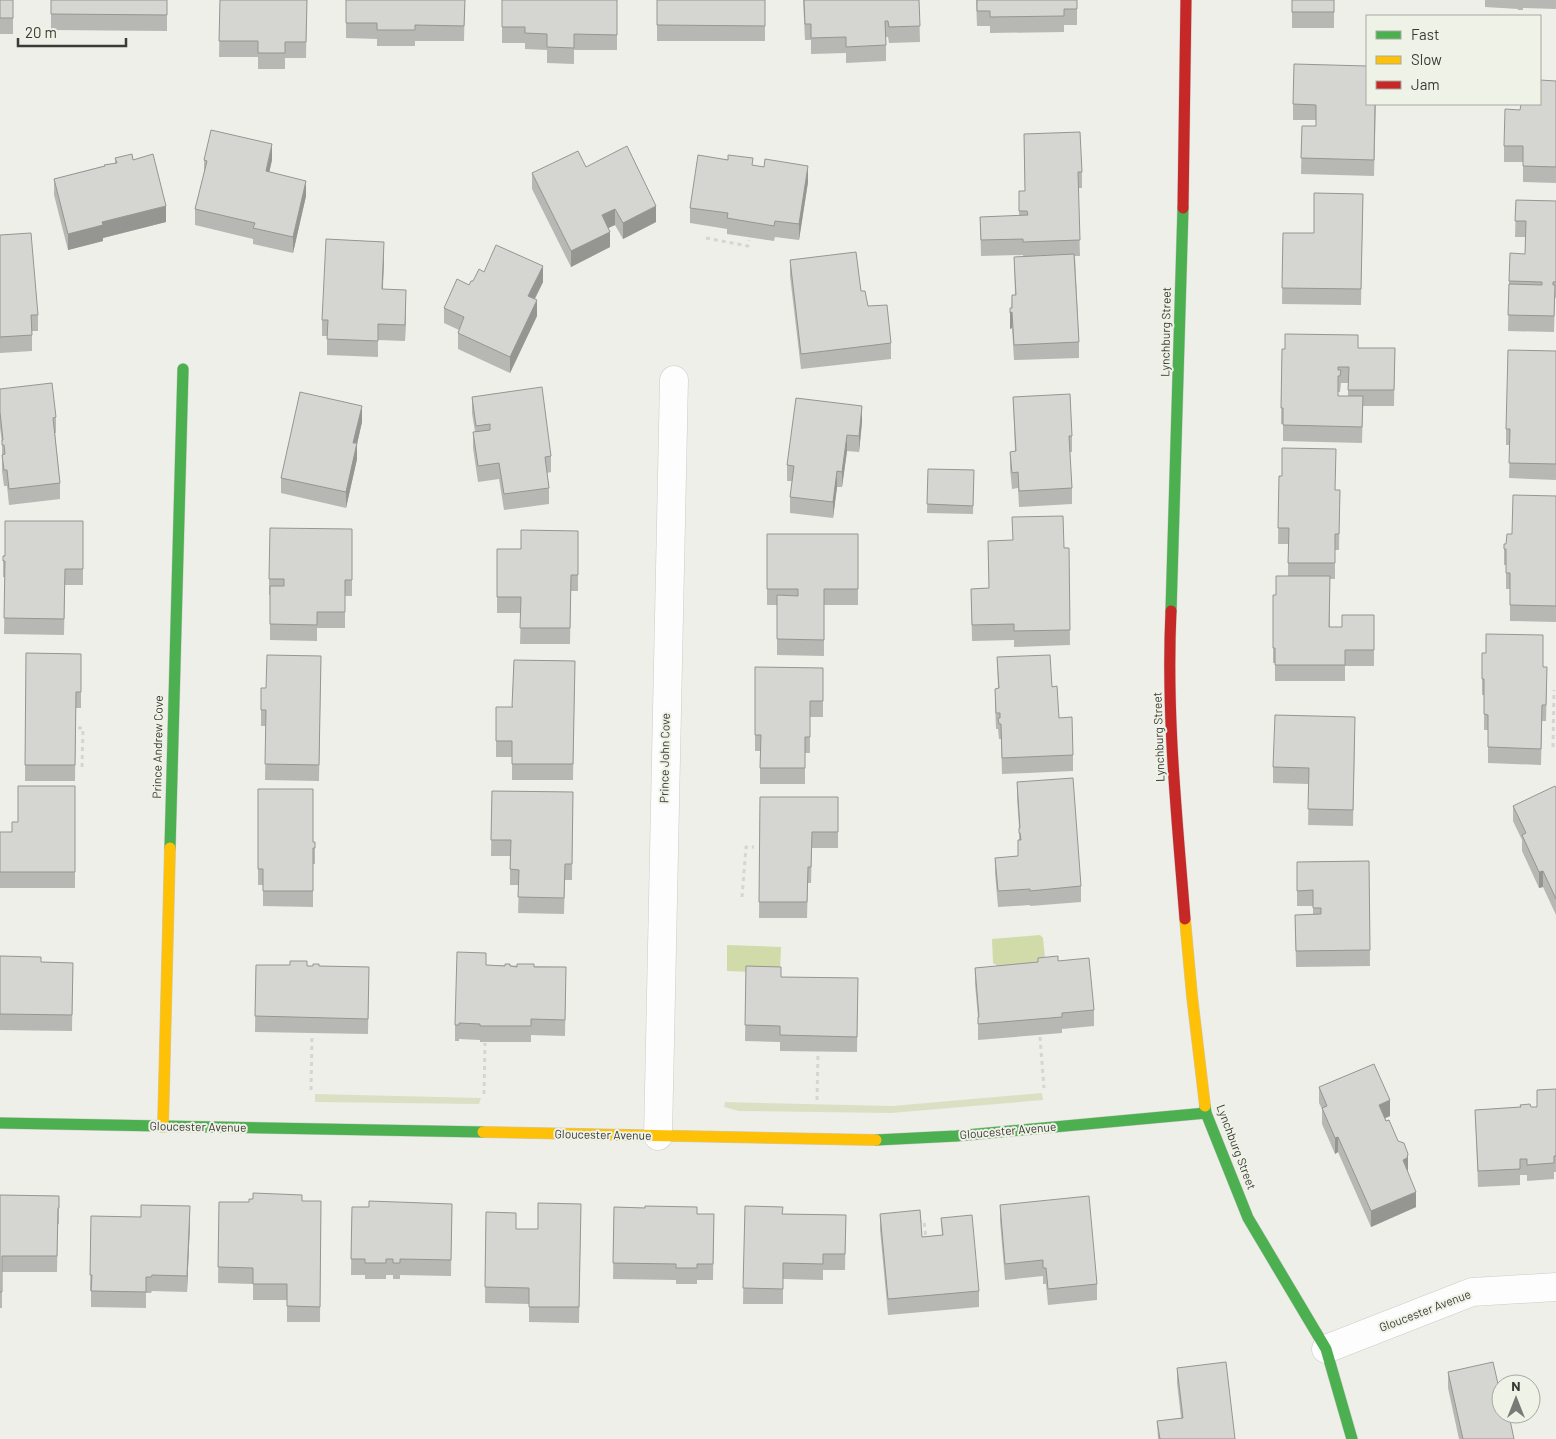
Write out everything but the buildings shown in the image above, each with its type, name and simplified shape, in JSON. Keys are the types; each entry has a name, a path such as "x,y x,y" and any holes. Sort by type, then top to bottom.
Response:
{"street":[{"name":"Lynchburg Street","path":"1186,0 1183,226 1174,558 1170,635 1171,727 1192,996 1206,1113 1248,1218 1326,1349 1352,1439"},
{"name":"Prince Andrew Cove","path":"163,1127 183,369"},
{"name":"Prince John Cove","path":"658,1136 674,380"},
{"name":"Gloucester Avenue","path":"0,1123 894,1140 965,1136 1206,1113"},
{"name":"Gloucester Avenue","path":"1326,1349 1472,1292 1556,1287"}],"path":[{"path":"706,238 748,246 749,240"},
{"path":"1553,747 1554,690"},
{"path":"78,728 83,728 82,767"},
{"path":"742,897 746,846 754,846"},
{"path":"311,1090 312,1036"},
{"path":"1040,1038 1044,1088"},
{"path":"484,1094 485,1044"},
{"path":"817,1100 818,1054"},
{"path":"916,1222 924,1221 926,1244"}],"shaded area":[{"path":"1040,935 1043,938 1045,958 1041,963 998,966 993,963 992,939"},
{"path":"727,945 781,947 780,973 727,971"},
{"path":"1042,1093 1043,1100 891,1113 739,1111 724,1107 725,1102 892,1106"},
{"path":"315,1094 481,1098 479,1104 315,1102"}],"traffic: fast":[{"path":"1171,611 1183,208"},
{"path":"170,848 183,369"},
{"path":"1205,1106 1206,1113 1248,1218 1326,1349 1352,1439"},
{"path":"876,1140 956,1136 1206,1113"},
{"path":"0,1123 483,1132"}],"traffic: slow":[{"path":"163,1127 170,848"},
{"path":"1185,919 1205,1106"},
{"path":"483,1132 876,1140"}],"traffic: jam":[{"path":"1183,208 1186,0"},
{"path":"1171,611 1171,727 1185,919"}]}
